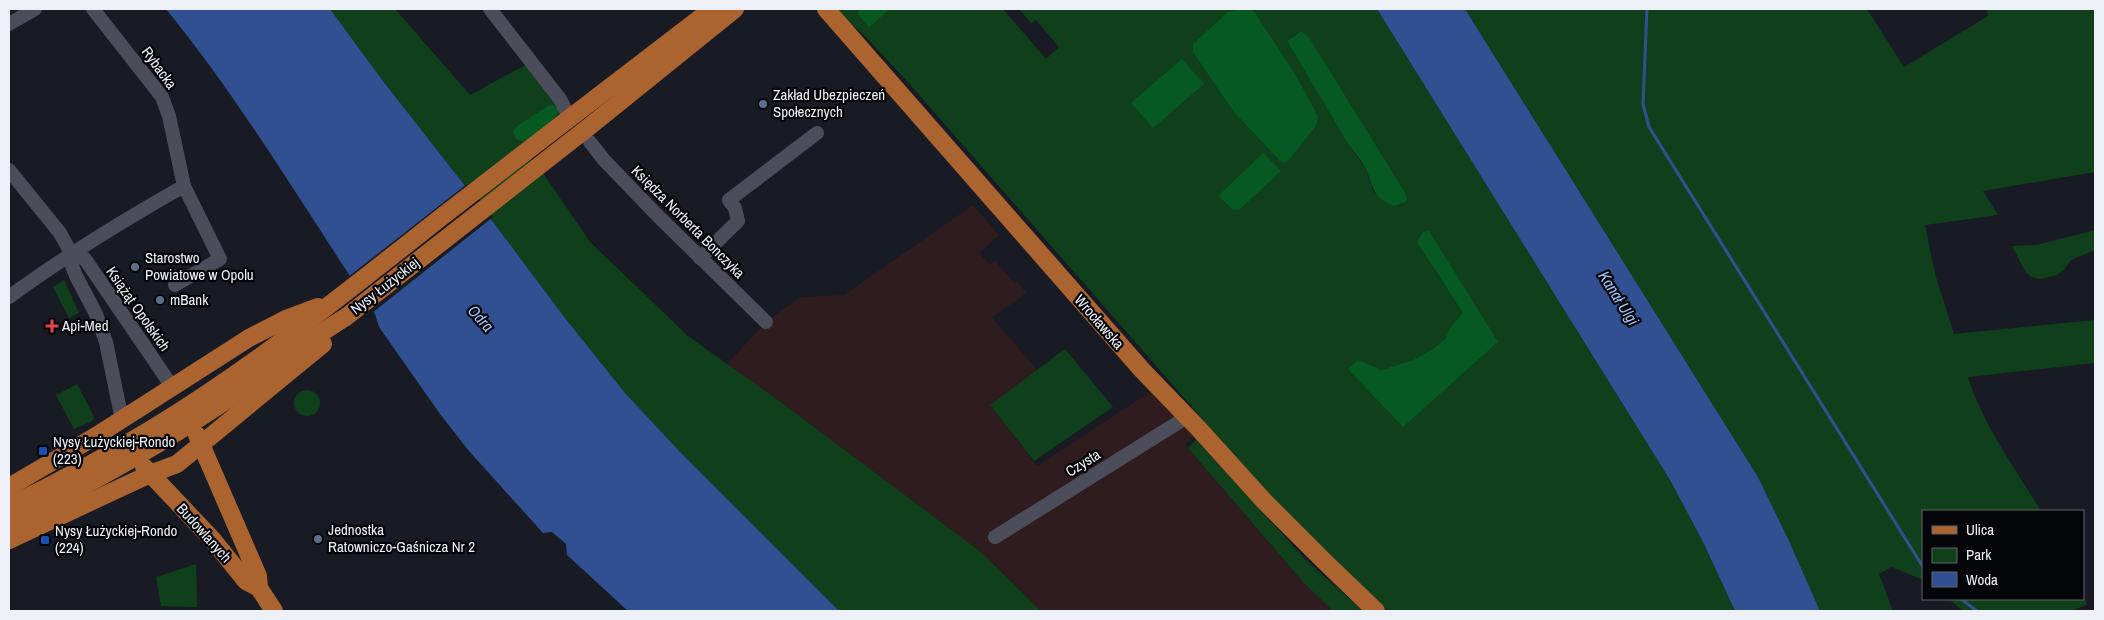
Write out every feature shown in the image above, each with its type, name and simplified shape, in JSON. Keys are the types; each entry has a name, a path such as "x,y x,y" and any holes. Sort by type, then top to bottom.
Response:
{"main road":[{"name":"Nysy Łużyckiej","path":"9,524 106,474 152,447 259,378 316,334 333,302 523,154 569,114 712,9"},
{"name":"Nysy Łużyckiej","path":"9,506 74,473 150,430 217,387 346,318 540,165 585,135 735,9"},
{"name":"Wrocławska","path":"831,12 1027,240 1142,370 1264,501 1376,611"},
{"path":"9,487 122,420 269,327 286,318 333,302"},
{"path":"9,540 150,474 177,464 200,446 316,334"},
{"name":"Budowlanych","path":"173,388 189,414 200,446 258,576 259,588 274,611"},
{"name":"Budowlanych","path":"122,420 132,450 150,474 212,539 246,581 259,588"}],"street":[{"path":"9,24 35,9"},
{"name":"Rybacka","path":"93,9 162,96 169,116 184,186 220,259 175,285"},
{"path":"490,9 560,99 569,114"},
{"path":"700,258 738,221 736,208 730,200 817,133"},
{"name":"Księdza Norberta Bonczyka","path":"585,135 604,160 766,322"},
{"name":"Książąt Opolskich","path":"9,170 60,233 72,255 74,271 96,314 106,342 122,420"},
{"path":"9,297 50,267 72,255 116,225 184,186"},
{"name":"Książąt Opolskich","path":"72,255 85,259 173,388"},
{"name":"Czysta","path":"995,537 1187,417"}],"shaded area":[{"path":"973,205 999,235 979,253 990,265 995,261 1015,284 1017,282 1027,293 992,317 1037,370 990,405 1037,466 1153,390 1196,434 1185,444 1188,448 1303,582 1333,611 1041,611 981,552 727,364 766,322 800,297 844,295"}],"green space":[{"path":"330,9 395,9 470,95 531,62 572,112 524,151 545,176 590,242 688,336 779,401 981,552 1041,611 839,611 682,454 625,393 565,318"},
{"path":"837,9 1003,9 1046,59 1059,47 1036,20 1031,23 1019,9 1377,9 1670,480 1703,542 1735,611 1387,611 1304,532 1256,480 906,80 862,33 842,18","holes":["1300,31 1308,37 1403,189 1374,193 1365,168 1348,144 1287,41","1264,153 1228,206 1219,196","1432,266 1498,342 1403,426 1365,363 1381,370 1413,360 1434,348 1446,338 1449,329 1464,313"]},
{"path":"860,9 890,9 869,27 857,13"},
{"path":"1250,9 1255,13 1295,74 1318,116 1316,126 1287,162 1282,163 1234,112 1193,52 1193,44 1228,12"},
{"path":"1465,9 1867,9 1904,67 1988,16 1987,9 2095,9 2095,172 1983,191 1998,215 1925,225 1935,274 1954,334 2095,320 2095,363 1968,377 1974,395 1991,429 2040,510 1922,510 1922,580 1892,567 1879,574 1893,611 1820,611 1758,477"},
{"path":"1301,31 1308,36 1403,189 1407,198 1405,202 1394,206 1381,199 1374,191 1365,167 1348,144 1287,41"},
{"path":"1182,59 1204,84 1153,128 1131,103"},
{"path":"553,105 559,110 554,119 523,142 516,139 513,131 517,126 548,106"},
{"path":"1263,153 1281,171 1239,210 1233,210 1218,196"},
{"path":"2095,230 2095,250 2071,260 2064,270 2057,275 2041,279 2031,277 2025,271 2012,246 2037,245"},
{"path":"1429,231 1498,342 1403,427 1348,369 1358,360 1381,370 1413,360 1434,348 1446,338 1449,329 1463,313 1417,242 1423,232"},
{"path":"64,280 79,313 69,318 53,287"},
{"path":"1065,349 1113,407 1034,461 990,405"},
{"path":"77,384 94,417 92,421 74,429 56,395"},
{"path":"307,390 316,394 320,403 316,412 307,416 298,412 294,403 298,394"},
{"path":"1196,440 1306,560 1363,611 1333,611 1303,582 1188,448"},
{"path":"196,564 197,607 161,606 156,577"},
{"path":"2084,597 2087,604 2072,611 1963,611 1950,600 2084,600"}],"water":[{"name":"Odra","path":"166,9 330,9 565,318 625,393 682,454 839,611 628,611 567,555 566,544 552,532 543,533 469,451 440,414 379,327 375,314 274,159 195,45"},
{"name":"Kanał Ulgi","path":"1377,9 1465,9 1758,477 1820,611 1735,611 1703,542 1670,480"}],"pier":[{"path":"467,184 493,217 372,313 348,277"}],"waterway":[{"path":"1647,9 1643,104 1649,127 1922,565"},
{"path":"1962,600 1977,611"}],"place":[{"name":"Zakład Ubezpieczeń Społecznych","path":"763,104"},
{"name":"Starostwo Powiatowe w Opolu","path":"135,267"},
{"name":"mBank","path":"160,300"},
{"name":"Api-Med","path":"52,326"},
{"name":"Nysy Łużyckiej-Rondo (223)","path":"43,451"},
{"name":"Jednostka Ratowniczo-Gaśnicza Nr 2","path":"318,539"},
{"name":"Nysy Łużyckiej-Rondo (224)","path":"45,540"}]}
